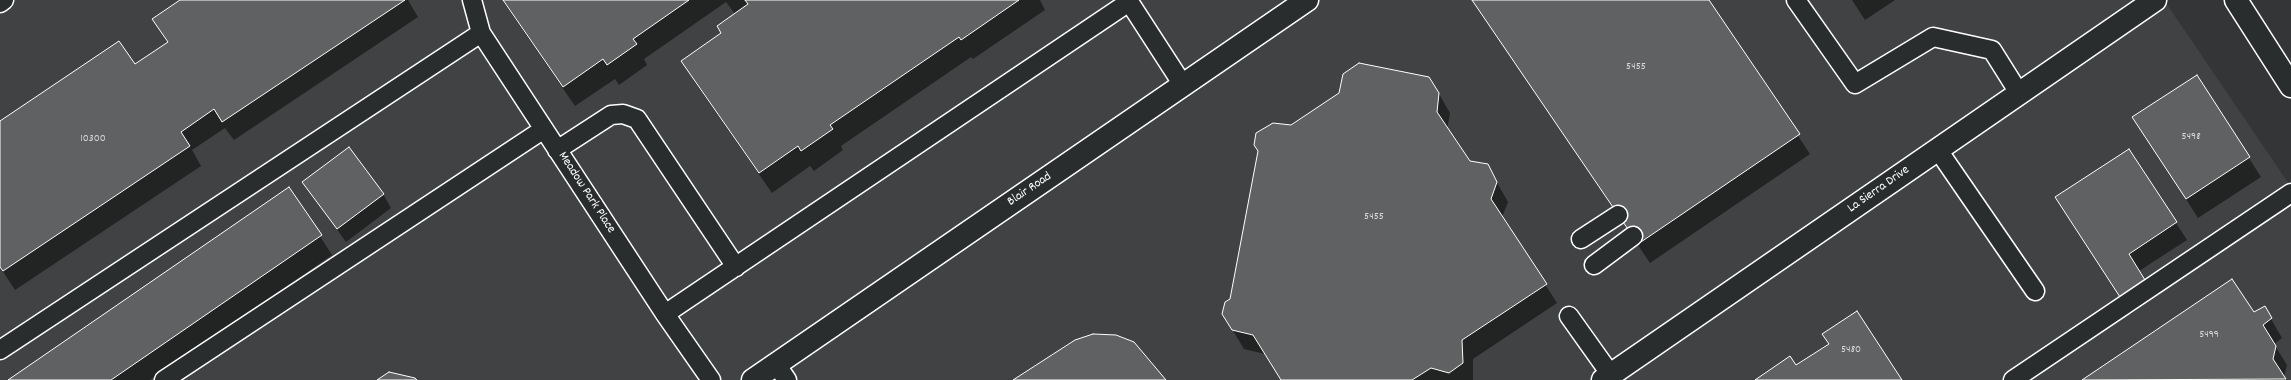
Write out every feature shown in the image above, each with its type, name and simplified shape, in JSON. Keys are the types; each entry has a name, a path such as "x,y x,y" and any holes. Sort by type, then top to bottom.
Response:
{"street":[{"name":"Blair Road","path":"753,380 782,372 1183,85 1307,0"},
{"name":"La Sierra Drive","path":"1607,377 2155,0"},
{"path":"2236,0 2291,86"}],"lane":[{"path":"0,3 4,0"},
{"name":"Meadow Park Place","path":"472,0 481,34 665,314 711,380"},
{"path":"1796,0 1856,84 1933,37 1992,50 2019,93"},
{"path":"665,314 1128,1 1183,85"},
{"path":"0,350 481,34"},
{"path":"557,150 611,116 623,114 637,119 736,267"},
{"path":"164,380 544,128"},
{"path":"1938,150 2035,291"},
{"path":"2013,380 2291,193"},
{"path":"1581,240 1618,215"},
{"path":"1594,265 1633,236"},
{"path":"1569,316 1607,377"}],"shaded area":[{"path":"0,0 2164,0 2291,187 2291,380 0,380"}],"building":[{"path":"180,0 405,0 222,122 214,109 181,132 190,146 3,271 0,267 0,121 119,41 135,64 168,42 152,19"},
{"path":"503,0 689,0 633,39 637,44 607,65 603,59 563,87"},
{"path":"745,0 1019,0 961,40 959,37 830,125 833,129 801,151 798,146 759,173 681,61 721,33 717,26 748,4"},
{"path":"1472,0 1709,0 1800,134 1638,244"},
{"path":"1359,63 1429,77 1439,93 1437,112 1470,161 1488,164 1497,182 1491,199 1547,284 1462,340 1463,363 1449,373 1431,368 1412,380 1281,380 1253,335 1232,330 1222,314 1225,302 1230,299 1258,151 1254,145 1256,133 1273,123 1291,125 1339,93 1343,74"},
{"path":"2197,75 2250,157 2186,199 2132,117"},
{"path":"349,147 384,194 337,229 302,182"},
{"path":"2129,149 2177,222 2129,254 2145,280 2120,297 2055,197"},
{"path":"289,187 322,235 111,380 8,380"},
{"path":"2232,279 2254,312 2265,306 2272,318 2263,325 2276,346 2273,359 2286,379 2082,380"},
{"path":"1857,311 1902,380 1755,380 1790,356 1796,365 1829,344 1822,334"},
{"path":"1093,334 1116,335 1134,342 1166,380 1013,380 1075,340"},
{"path":"389,372 415,378 417,380 377,380"}]}
